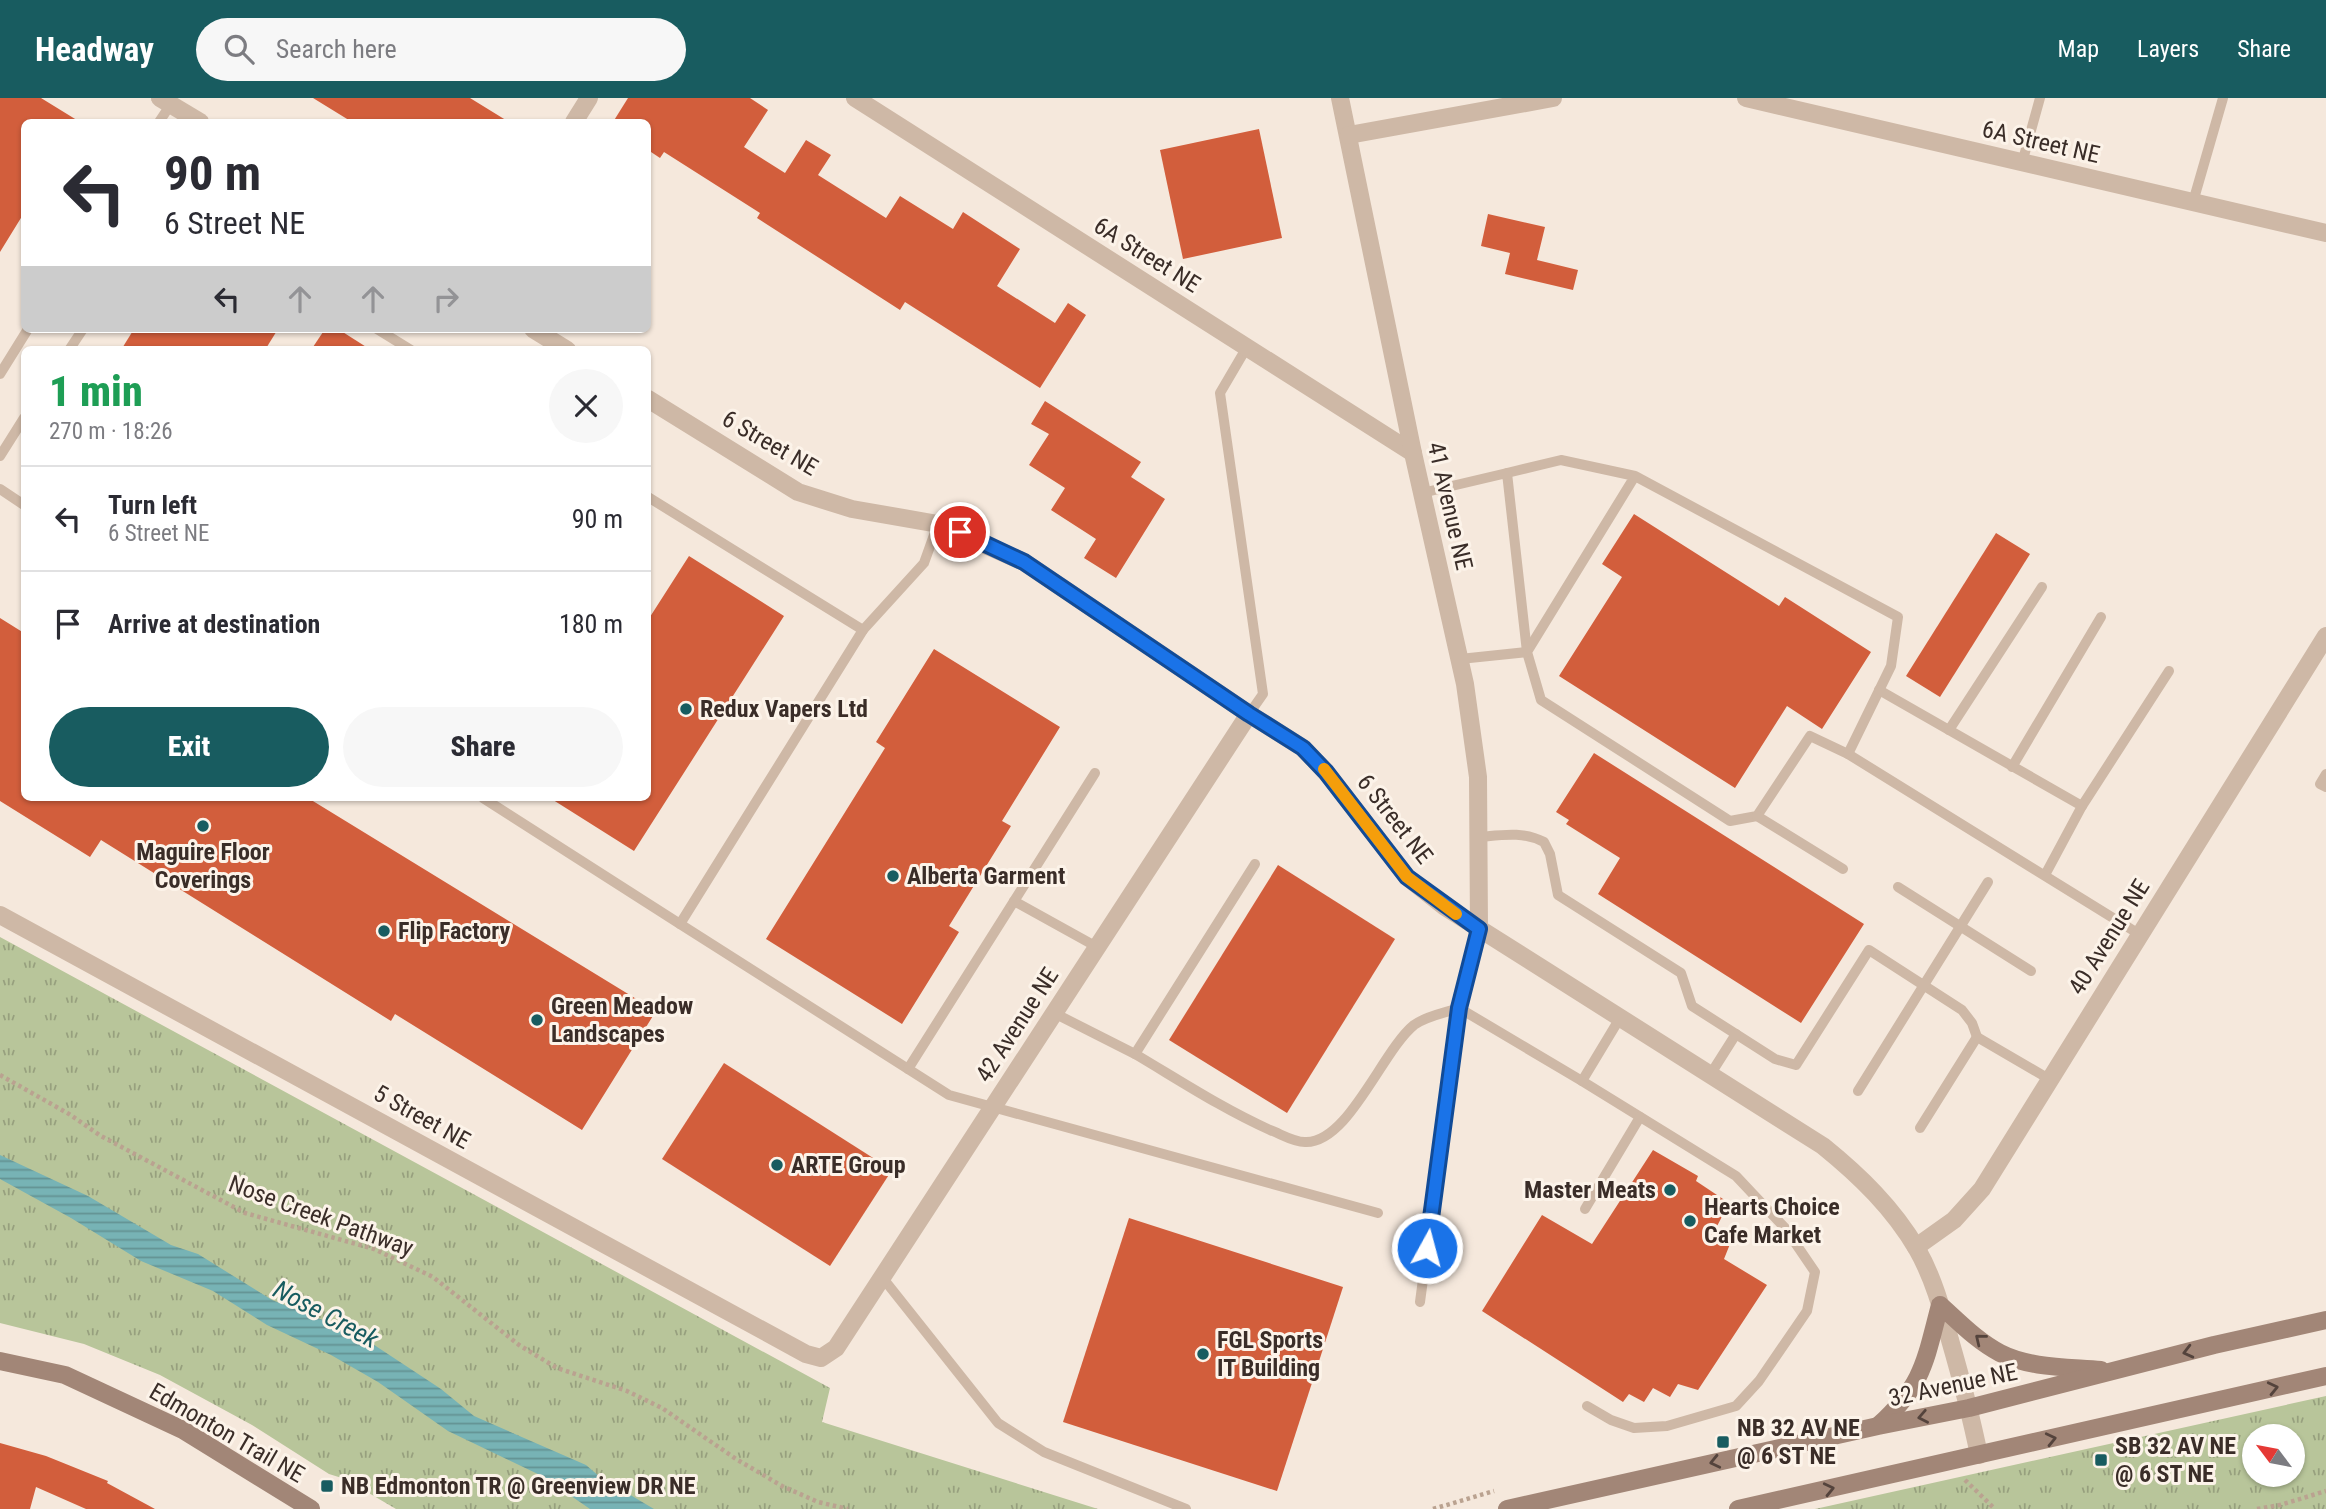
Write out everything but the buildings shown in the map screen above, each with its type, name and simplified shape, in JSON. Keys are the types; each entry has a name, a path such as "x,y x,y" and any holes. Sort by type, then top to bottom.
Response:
{"main road":[{"path":"1878,1426 1899,1406 1922,1373 1941,1305 1983,1343 2002,1354 2034,1364 2115,1371"},
{"name":"32 Avenue NE","path":"1507,1509 1969,1408 2326,1320"},
{"name":"Edmonton Trail NE","path":"0,1361 65,1375 183,1430 311,1509"},
{"path":"1738,1509 2326,1376"}],"street":[{"path":"576,119 589,98"},
{"name":"6A Street NE","path":"855,98 1413,453"},
{"name":"41 Avenue NE","path":"1340,98 1413,453 1465,684 1478,778 1479,929"},
{"path":"1349,135 1553,98"},
{"name":"6A Street NE","path":"1745,98 2326,233"},
{"path":"165,101 192,119"},
{"path":"538,333 555,346"},
{"name":"6 Street NE","path":"651,401 798,492 852,509 938,524 1024,562 1303,748 1326,772 1407,877 1479,929 1823,1146 1855,1171 1887,1205 1916,1247 1941,1305 1979,1455"},
{"name":"40 Avenue NE","path":"1916,1247 1954,1220 1982,1189 2326,636"},
{"name":"42 Avenue NE","path":"821,1357 836,1348 1249,714"},
{"name":"5 Street NE","path":"0,915 806,1354 821,1357"}],"lane":[{"path":"2022,163 2040,98"},
{"path":"2193,202 2223,98"},
{"path":"160,119 165,101"},
{"path":"0,374 26,333"},
{"path":"383,333 405,346"},
{"path":"1247,347 1220,393 1263,694 1249,714"},
{"path":"0,456 21,423"},
{"path":"1422,493 1561,460 1635,476 1898,617 1891,666 1848,754"},
{"path":"1507,473 1527,652 1541,700 1730,821 1757,816 1843,869"},
{"path":"1527,652 1635,476"},
{"path":"0,489 21,503"},
{"path":"651,499 863,630"},
{"path":"680,924 863,630 924,564 938,524"},
{"path":"1949,730 2042,587"},
{"path":"2012,766 2101,617"},
{"path":"1460,659 1527,652"},
{"path":"2045,875 2082,806 2169,671"},
{"path":"1879,690 2082,806"},
{"path":"1757,816 1810,736 1848,754 2139,934"},
{"path":"908,1069 1094,773"},
{"path":"2326,774 2320,784 2326,787"},
{"path":"488,801 949,1095 1378,1213"},
{"path":"1479,836 1531,835 1544,842 1550,854 1558,895 1681,973 1692,1006 1775,1059 1796,1065 1869,950 1962,1010 1978,1037 2049,1079"},
{"path":"1135,1054 1255,864"},
{"path":"1858,1091 1988,882"},
{"path":"1898,887 2031,971"},
{"path":"1014,901 1097,947"},
{"path":"1420,1302 1459,1008 1479,929"},
{"path":"1054,1013 1135,1054 1253,1122 1293,1140 1307,1143 1326,1136 1347,1118 1404,1034 1417,1023 1459,1008"},
{"path":"1459,1008 1736,1176 1785,1228 1815,1272 1807,1311 1759,1381 1735,1406 1667,1426 1634,1428 1611,1420 1587,1406"},
{"path":"1582,1081 1620,1018"},
{"path":"1710,1075 1736,1034"},
{"path":"1920,1128 1978,1037"},
{"path":"1585,1209 1640,1117"},
{"path":"882,1277 998,1423 1044,1452 1186,1509"}],"path":[{"name":"Nose Creek Pathway","path":"0,1075 69,1114 101,1136 245,1213 374,1249 433,1277 519,1345 557,1368 627,1391 662,1408 736,1459 782,1486 818,1502 848,1509"},
{"path":"1964,1479 1995,1509"},
{"path":"2257,1509 2326,1491"}],"green space":[{"path":"0,937 830,1388 822,1422 1098,1509 396,1509 345,1479 329,1474 252,1425 160,1375 84,1344 0,1323"},
{"path":"2326,1396 2326,1509 1815,1509"}],"water":[{"path":"0,1155 88,1196 171,1245 198,1254 272,1300 356,1333 441,1389 474,1416 586,1465 600,1477 654,1509 590,1509 542,1476 448,1431 378,1382 331,1355 267,1325 213,1291 141,1261 0,1179"}],"slow traffic":[{"path":"1324,769 1407,877 1456,914"}],"place":[{"name":"Redux Vapers Ltd","path":"686,709"},
{"name":"Maguire Floor Coverings","path":"203,826"},
{"name":"Alberta Garment","path":"893,876"},
{"name":"Flip Factory","path":"384,931"},
{"name":"Green Meadow Landscapes","path":"537,1020"},
{"name":"ARTE Group","path":"777,1165"},
{"name":"Master Meats","path":"1670,1190"},
{"name":"Hearts Choice Cafe Market","path":"1690,1221"},
{"name":"FGL Sports IT Building","path":"1203,1354"},
{"name":"NB 32 AV NE @ 6 ST NE","path":"1723,1442"},
{"name":"SB 32 AV NE @ 6 ST NE","path":"2101,1460"},
{"name":"NB Edmonton TR @ Greenview DR NE","path":"327,1486"}],"route":[{"path":"960,532 1024,562 1303,748 1326,772 1407,877 1479,929 1459,1008 1427,1248"}],"water label":[{"name":"Nose Creek","path":"326,1314"}]}
